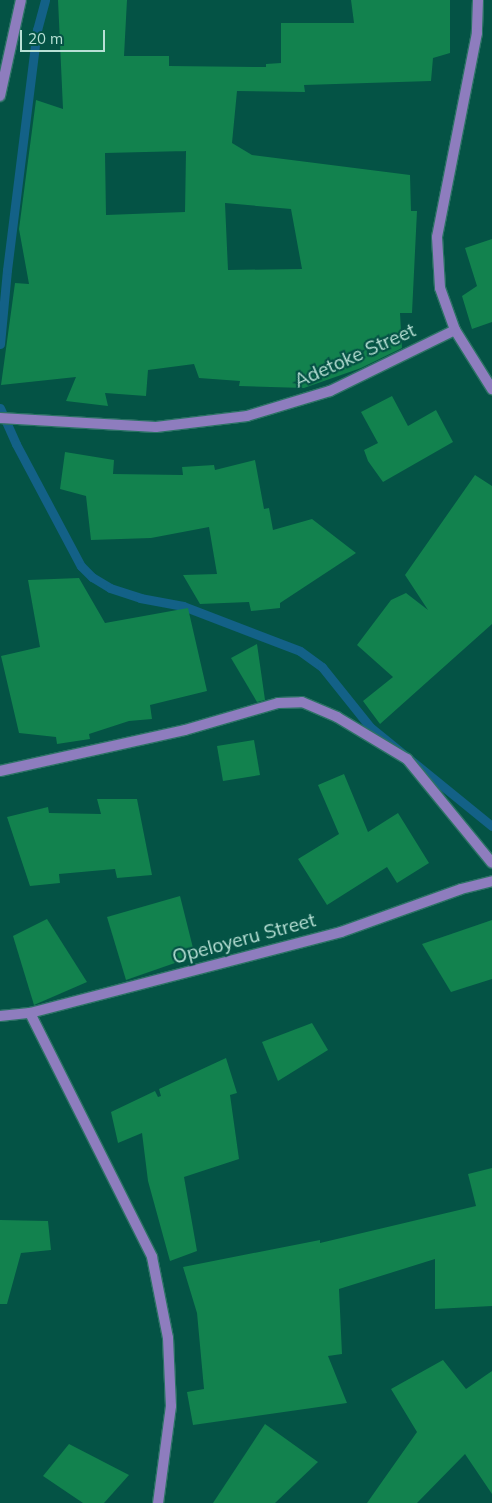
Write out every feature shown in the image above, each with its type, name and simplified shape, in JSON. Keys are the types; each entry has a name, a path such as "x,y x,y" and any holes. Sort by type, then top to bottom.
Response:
{"street":[{"path":"0,96 21,0"},
{"path":"478,0 477,33 436,238 440,288 455,330 492,389"},
{"name":"Adetoke Street","path":"0,418 156,427 247,416 330,391 455,330"},
{"path":"0,771 185,730 278,703 302,702 336,717 407,759 492,863"},
{"name":"Opeloyeru Street","path":"0,1016 30,1013 341,932 492,881"},
{"path":"30,1013 152,1257 168,1338 171,1406 158,1503"}],"building":[{"path":"58,0 127,0 124,56 169,56 169,66 266,67 266,64 281,63 281,23 354,23 351,0 450,0 450,53 433,58 431,81 304,85 305,92 237,91 232,143 252,155 410,175 411,211 417,211 412,313 400,313 402,348 361,368 304,388 239,386 240,381 199,378 194,364 148,370 146,396 105,393 108,406 66,401 76,377 1,385 15,283 29,284 19,229 36,100 63,109","holes":["186,151 185,212 106,215 105,153","225,203 291,209 302,269 228,270"]},
{"path":"492,239 492,322 472,329 462,296 477,286 465,248"},
{"path":"392,396 408,426 436,410 453,442 383,482 368,461 364,450 378,443 361,412"},
{"path":"65,452 114,460 113,474 183,475 182,467 214,465 215,470 255,460 264,509 269,508 273,530 312,519 356,553 280,603 280,608 251,611 249,602 200,604 183,575 217,574 209,527 151,538 91,540 86,496 60,489"},
{"path":"475,475 492,486 492,624 380,724 363,701 393,677 357,645 391,600 406,593 428,610 405,575"},
{"path":"79,578 105,623 188,608 207,691 150,705 152,719 129,721 89,734 90,739 57,744 56,737 19,733 1,656 40,647 28,580"},
{"path":"257,644 265,700 257,702 231,658"},
{"path":"254,740 260,775 223,781 217,746"},
{"path":"344,774 368,832 398,813 429,863 397,883 387,867 327,905 298,859 339,834 318,785"},
{"path":"97,799 137,799 152,875 117,878 115,869 59,874 60,883 30,886 7,817 48,807 49,813 101,814"},
{"path":"180,896 195,956 126,980 107,917"},
{"path":"47,919 87,982 34,1005 13,936"},
{"path":"492,920 492,979 451,992 422,944"},
{"path":"312,1023 328,1050 278,1081 262,1042"},
{"path":"226,1058 237,1093 230,1095 239,1159 184,1177 197,1251 170,1261 148,1181 142,1133 118,1143 111,1112 155,1091 158,1097 161,1096 159,1089"},
{"path":"492,1168 492,1306 435,1309 435,1259 339,1289 342,1354 328,1356 347,1403 193,1425 187,1392 204,1389 197,1313 183,1267 320,1240 320,1243 476,1206 468,1174"},
{"path":"0,1220 48,1221 51,1250 21,1253 7,1304 0,1304"},
{"path":"443,1360 466,1389 492,1371 492,1494 465,1454 417,1503 367,1503 417,1432 391,1389"},
{"path":"265,1424 318,1462 275,1503 213,1503"},
{"path":"69,1444 129,1475 104,1503 83,1503 43,1476"}],"waterway":[{"path":"0,344 7,270 37,30 45,0"},
{"path":"0,408 16,444 81,566 92,577 110,588 140,598 183,606 300,651 322,667 370,727 492,826"}]}
